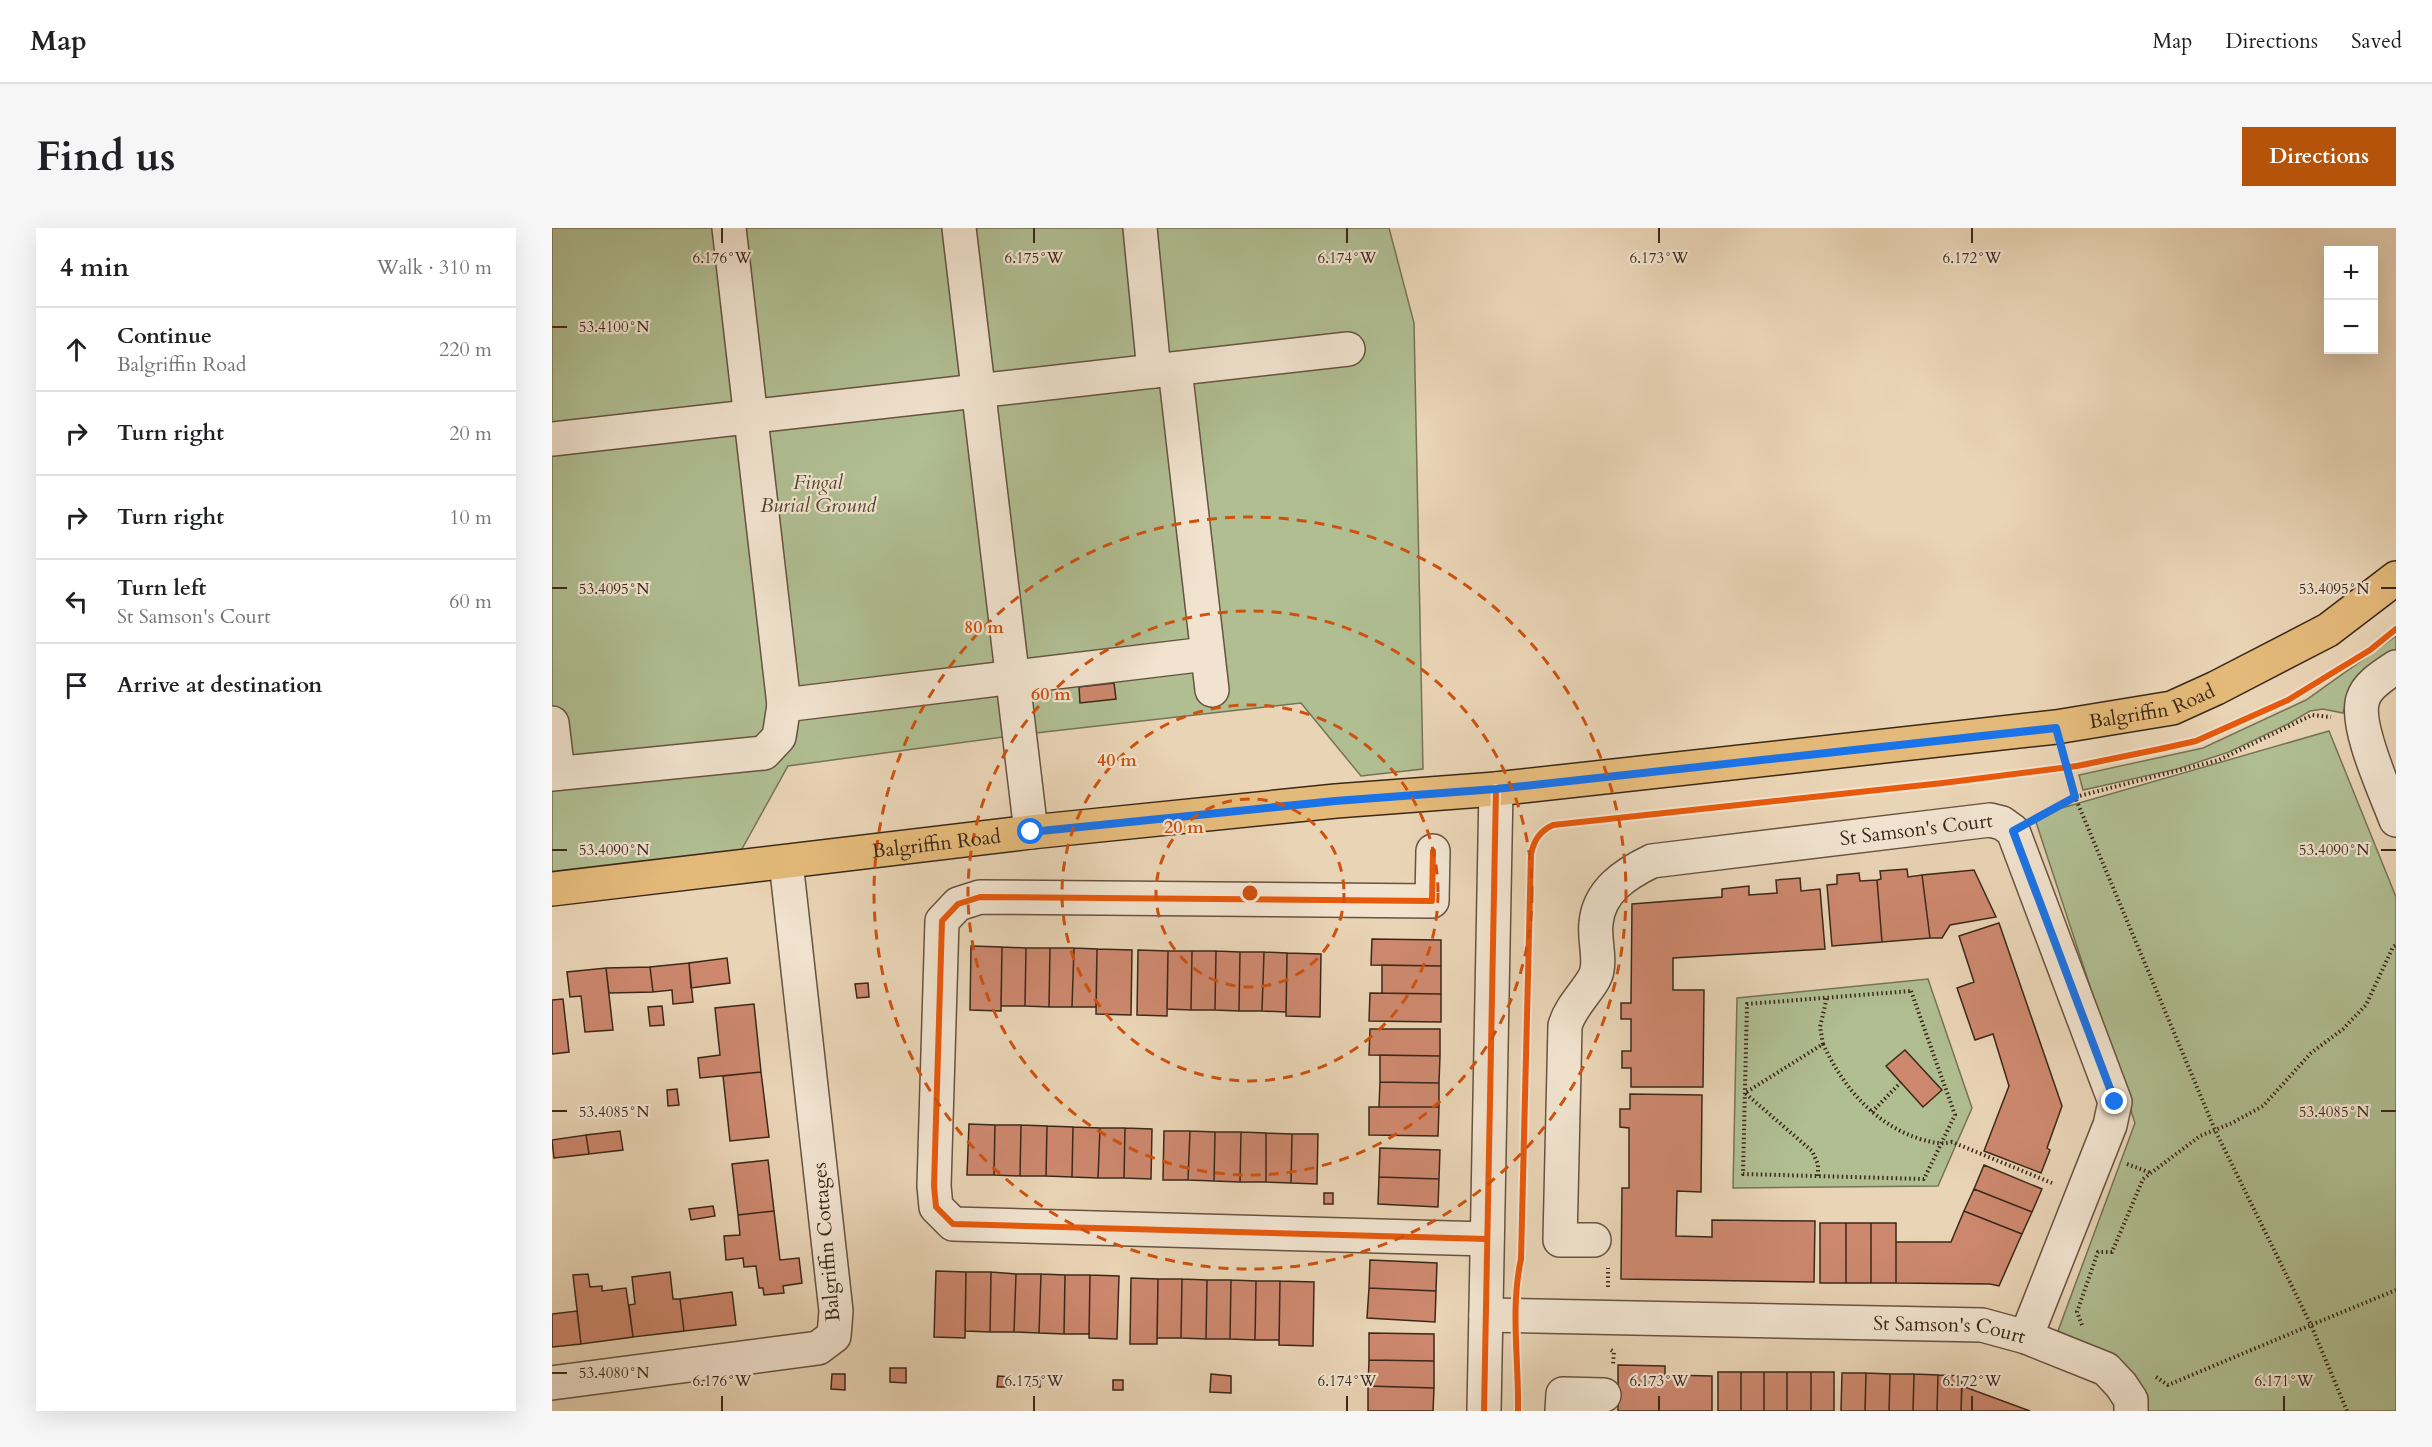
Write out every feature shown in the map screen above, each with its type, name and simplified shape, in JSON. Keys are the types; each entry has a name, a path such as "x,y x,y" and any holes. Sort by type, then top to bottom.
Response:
{"main road":[{"name":"Balgriffin Road","path":"552,889 1031,832 1335,801 1496,789 2056,728 2172,708 2328,630 2396,578"}],"street":[{"path":"552,723 555,773 764,753 779,737 784,705 729,228"},
{"path":"959,228 1031,832"},
{"path":"1140,228 1165,370 1212,690"},
{"path":"552,439 1348,349"},
{"path":"784,705 1206,654"},
{"path":"2396,667 2377,680 2363,697 2360,712 2363,730 2396,820"},
{"path":"1484,1411 1496,789"},
{"name":"St Samson's Court","path":"1486,1315 1982,1325 2026,1337 2114,1114 2115,1102 2013,831 2002,823 1990,819 1652,861 1614,883 1600,906 1596,923 1597,972 1567,1015 1565,1026 1560,1239 1594,1239"},
{"path":"1433,851 1432,901 980,897 958,904 942,921 934,1186 936,1207 953,1224 1487,1239"},
{"name":"Balgriffin Cottages","path":"552,1383 818,1348 834,1336 836,1311 786,862"},
{"path":"2026,1337 2106,1369 2131,1400 2131,1411"},
{"path":"1563,1411 1563,1394 1604,1395"}],"path":[{"path":"2013,831 2075,797 2219,760 2312,715 2344,718 2363,730"},
{"path":"2056,728 2075,797 2215,1130 2311,1325 2347,1411"},
{"path":"2055,769 2077,766"},
{"path":"2085,1331 2077,1312 2098,1252 2112,1252 2143,1179 2200,1136 2264,1106 2311,1053 2343,1029 2366,1005 2396,945"},
{"path":"1911,991 1955,1114 1924,1179 1743,1174 1747,1004 1827,997 1911,991"},
{"path":"1827,997 1820,1027 1823,1044 1835,1070 1881,1121 1903,1133 1940,1145 1952,1142 2082,1195"},
{"path":"1745,1093 1823,1044"},
{"path":"1872,1112 1901,1082"},
{"path":"1745,1093 1812,1151 1818,1164 1818,1176"},
{"path":"2150,1373 2168,1385 2396,1290"}],"green space":[{"name":"Fingal Burial Ground","path":"552,228 1389,228 1414,323 1423,769 1361,776 1301,703 1018,735 788,766 738,856 552,874"},
{"path":"2396,636 2396,651 2369,670 2356,683 2350,691 2343,713 2323,709 2310,711 2229,752 2177,769 2083,790 2079,775 2203,748 2306,700"},
{"path":"2329,731 2396,897 2396,1411 2145,1411 2146,1394 2120,1362 2058,1331 2135,1123 2034,816"},
{"path":"1928,979 1972,1108 1938,1186 1733,1188 1737,998"}],"building":[{"path":"1114,683 1116,699 1080,703 1079,687"},
{"path":"1907,869 1908,877 1922,875 1930,938 1882,942 1877,880 1881,879 1880,871"},
{"path":"1974,870 1996,917 1950,925 1942,938 1930,938 1922,875"},
{"path":"1859,873 1860,881 1877,880 1882,942 1832,946 1827,885 1837,884 1837,875"},
{"path":"1800,878 1801,891 1820,889 1825,949 1673,958 1673,990 1704,990 1703,1087 1631,1087 1631,1068 1622,1068 1622,1051 1631,1051 1631,1019 1621,1019 1621,1003 1631,1003 1632,904 1722,897 1722,889 1749,886 1749,895 1777,893 1776,880"},
{"path":"1999,923 2062,1106 2041,1173 1984,1151 2009,1086 1993,1034 1975,1040 1957,988 1974,982 1959,936"},
{"path":"1372,939 1441,940 1441,966 1371,965"},
{"path":"971,946 1002,947 1001,1011 970,1010"},
{"path":"1002,947 1026,948 1025,1006 1001,1006"},
{"path":"1026,948 1050,948 1049,1007 1025,1006"},
{"path":"1050,948 1074,948 1072,1007 1049,1007"},
{"path":"1074,948 1097,949 1096,1007 1072,1007"},
{"path":"1097,949 1132,950 1131,1015 1096,1014"},
{"path":"1138,950 1168,951 1167,1016 1137,1015"},
{"path":"1168,951 1192,951 1191,1010 1167,1009"},
{"path":"1192,951 1216,951 1215,1010 1191,1010"},
{"path":"1216,951 1240,952 1239,1011 1215,1010"},
{"path":"1240,952 1264,952 1262,1011 1239,1011"},
{"path":"1264,952 1287,953 1286,1012 1262,1011"},
{"path":"1287,953 1321,954 1320,1017 1286,1016"},
{"path":"727,958 730,983 691,988 689,963"},
{"path":"689,963 693,1002 673,1004 672,990 653,992 650,967"},
{"path":"1382,965 1441,966 1441,994 1382,993"},
{"path":"650,967 653,992 609,993 606,968"},
{"path":"606,968 613,1030 585,1032 581,996 570,997 567,972"},
{"path":"868,983 869,997 857,998 855,984"},
{"path":"1370,993 1441,994 1441,1022 1369,1021"},
{"path":"563,999 569,1052 552,1054 552,1000"},
{"path":"754,1004 761,1072 700,1078 698,1058 720,1055 715,1008"},
{"path":"662,1006 664,1025 650,1026 648,1007"},
{"path":"1370,1029 1440,1029 1440,1056 1369,1055"},
{"path":"1905,1050 1942,1090 1923,1107 1886,1066"},
{"path":"1380,1055 1440,1056 1439,1083 1380,1082"},
{"path":"761,1072 769,1137 730,1141 723,1076"},
{"path":"1380,1082 1439,1083 1439,1107 1379,1107"},
{"path":"677,1089 679,1105 668,1106 667,1090"},
{"path":"1630,1094 1702,1095 1701,1192 1677,1191 1676,1236 1712,1237 1712,1220 1815,1221 1814,1282 1621,1279 1622,1188 1629,1188 1629,1128 1620,1127 1620,1109 1630,1109"},
{"path":"1369,1107 1439,1107 1438,1136 1369,1135"},
{"path":"969,1124 995,1125 994,1175 967,1175"},
{"path":"995,1125 1021,1125 1020,1176 994,1175"},
{"path":"1021,1125 1047,1126 1046,1176 1020,1176"},
{"path":"1047,1126 1073,1127 1072,1177 1046,1176"},
{"path":"1073,1127 1100,1128 1098,1178 1072,1177"},
{"path":"1100,1128 1125,1128 1124,1178 1098,1178"},
{"path":"1125,1128 1152,1129 1151,1179 1124,1178"},
{"path":"620,1131 623,1150 589,1154 586,1135"},
{"path":"1164,1131 1190,1131 1188,1180 1163,1180"},
{"path":"1190,1131 1215,1132 1214,1181 1188,1180"},
{"path":"1215,1132 1241,1132 1240,1182 1214,1181"},
{"path":"1241,1132 1266,1133 1266,1182 1240,1182"},
{"path":"1266,1133 1292,1134 1291,1183 1266,1182"},
{"path":"1292,1134 1318,1134 1317,1184 1291,1183"},
{"path":"586,1135 589,1154 554,1158 552,1140"},
{"path":"1380,1148 1440,1150 1439,1179 1379,1177"},
{"path":"768,1160 774,1211 738,1215 732,1164"},
{"path":"1984,1165 2042,1189 2032,1212 1974,1189"},
{"path":"1379,1177 1439,1179 1438,1207 1378,1204"},
{"path":"1974,1189 2032,1212 2022,1234 1964,1211"},
{"path":"1324,1193 1333,1193 1333,1204 1324,1204"},
{"path":"713,1206 715,1216 691,1220 689,1209"},
{"path":"774,1211 780,1260 799,1258 802,1283 783,1286 784,1293 764,1295 763,1288 759,1288 756,1266 744,1267 743,1258 726,1260 724,1236 740,1235 738,1215"},
{"path":"1964,1211 2022,1234 1999,1286 1896,1283 1896,1242 1951,1242"},
{"path":"1820,1223 1846,1223 1846,1283 1820,1283"},
{"path":"1846,1223 1871,1223 1871,1283 1846,1283"},
{"path":"1871,1223 1896,1223 1896,1283 1871,1283"},
{"path":"1370,1260 1437,1263 1436,1291 1369,1288"},
{"path":"936,1271 966,1272 965,1338 934,1337"},
{"path":"670,1272 673,1299 680,1299 684,1331 633,1337 629,1305 635,1304 632,1277"},
{"path":"966,1272 991,1272 990,1332 965,1331"},
{"path":"991,1272 1016,1274 1014,1332 990,1332"},
{"path":"588,1274 590,1287 602,1286 602,1291 626,1288 633,1337 581,1344 573,1275"},
{"path":"1016,1274 1041,1274 1039,1333 1014,1332"},
{"path":"1041,1274 1065,1275 1064,1334 1039,1333"},
{"path":"1065,1275 1090,1275 1089,1334 1064,1334"},
{"path":"1090,1275 1119,1276 1117,1339 1089,1338"},
{"path":"1131,1278 1158,1279 1157,1344 1130,1344"},
{"path":"1158,1279 1182,1279 1181,1338 1157,1338"},
{"path":"1182,1279 1207,1280 1206,1339 1181,1338"},
{"path":"1207,1280 1231,1280 1230,1339 1206,1339"},
{"path":"1231,1280 1256,1281 1255,1340 1230,1339"},
{"path":"1256,1281 1280,1281 1279,1340 1255,1340"},
{"path":"1280,1281 1314,1282 1313,1346 1279,1345"},
{"path":"1369,1288 1436,1291 1435,1322 1367,1318"},
{"path":"732,1292 736,1325 684,1331 680,1299"},
{"path":"577,1311 581,1344 552,1347 552,1314"},
{"path":"1369,1333 1434,1334 1434,1361 1369,1360"},
{"path":"1369,1360 1434,1361 1434,1388 1368,1386"},
{"path":"1618,1365 1665,1366 1665,1375 1712,1376 1712,1411 1618,1411"},
{"path":"890,1368 906,1368 906,1383 890,1382"},
{"path":"1718,1372 1741,1372 1741,1411 1718,1411"},
{"path":"1741,1372 1764,1372 1764,1411 1741,1411"},
{"path":"1764,1372 1787,1372 1787,1411 1764,1411"},
{"path":"1787,1372 1811,1372 1811,1411 1787,1411"},
{"path":"1811,1372 1834,1372 1834,1411 1811,1411"},
{"path":"1842,1373 1866,1373 1865,1411 1841,1411"},
{"path":"1866,1373 1890,1374 1889,1411 1865,1411"},
{"path":"832,1374 845,1374 845,1390 831,1389"},
{"path":"1211,1374 1231,1376 1231,1393 1210,1392"},
{"path":"1890,1374 1914,1374 1913,1411 1889,1411"},
{"path":"1914,1374 1938,1375 1937,1411 1913,1411"},
{"path":"1938,1375 1962,1376 1961,1411 1937,1411"},
{"path":"998,1376 1009,1377 1009,1387 997,1387"},
{"path":"1027,1377 1040,1377 1040,1387 1027,1386"},
{"path":"1113,1380 1123,1380 1123,1390 1113,1390"},
{"path":"1368,1386 1434,1388 1433,1411 1368,1411"},
{"path":"1962,1386 2030,1411 1961,1411"}],"cycle path":[{"path":"1518,1411 1515,1316 1521,1259 1531,854 1541,833 1553,825 1943,783 2077,766 2196,741 2288,700 2370,650 2396,629"},
{"path":"1484,1411 1496,789"},
{"path":"1433,851 1432,901 980,897 958,904 942,921 934,1186 936,1207 953,1224 1487,1239"}],"route":[{"path":"1031,832 1335,801 1496,789 2056,728 2075,797 2013,831 2115,1102"}]}
